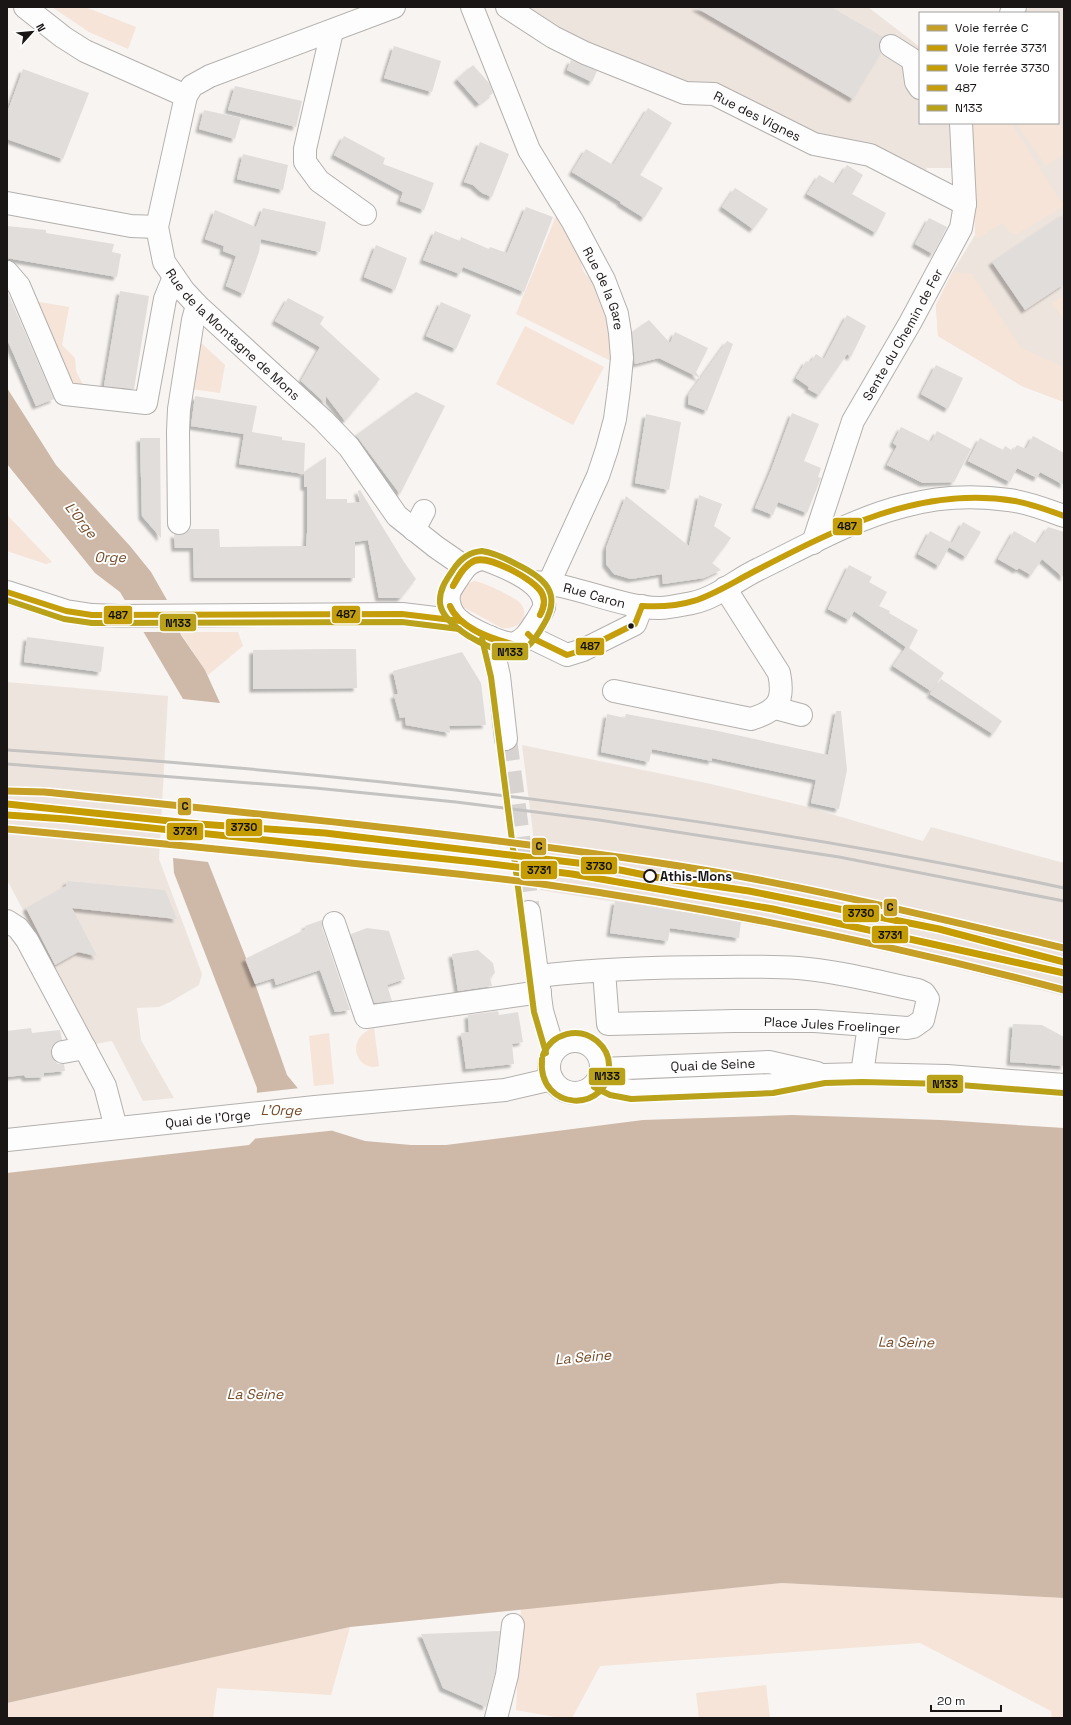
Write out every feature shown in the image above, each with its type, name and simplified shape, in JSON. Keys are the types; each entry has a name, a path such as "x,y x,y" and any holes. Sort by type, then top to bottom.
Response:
{"street":[{"path":"25,7 63,37 85,50 186,96"},
{"name":"Rue de la Montagne de Mons","path":"394,7 201,80 192,86 186,96 157,227 164,262 184,292 331,428 349,448 397,516 465,567"},
{"name":"Rue de la Gare","path":"472,7 529,150 573,222 604,280 617,314 622,345 619,390 615,419 607,449 590,472 541,583"},
{"name":"Rue des Vignes","path":"508,7 553,38 585,53 685,93 714,94 814,144 870,155 965,204"},
{"path":"332,31 305,149 305,162 320,181 365,214"},
{"path":"891,46 913,60 916,82 919,86"},
{"name":"Sente du Chemin de Fer","path":"813,543 853,421 910,323 962,228 965,204 961,124"},
{"path":"7,203 131,226 157,227"},
{"path":"7,272 19,286 65,394 146,403 165,299 174,277"},
{"path":"179,523 179,410 193,320 197,305"},
{"name":"Rue Caron","path":"541,583 642,606 659,608 694,603 704,600 754,571 813,543 861,521 904,506 946,498 984,498 1010,500 1064,516"},
{"path":"414,530 424,511"},
{"path":"417,615 448,594 465,567 477,560 484,559 541,583 544,608 520,639 499,676"},
{"path":"614,691 751,719 767,714 775,708 780,697 781,681 779,673 725,588"},
{"path":"7,592 66,611 92,615 417,615 460,621 490,637 520,639 532,638 567,655 583,650 635,624 642,606"},
{"path":"448,594 452,611 460,621"},
{"path":"490,637 499,676 506,739"},
{"path":"775,708 801,715"},
{"path":"529,912 542,1011 554,1051"},
{"path":"7,921 18,928 27,940 85,1048 105,1086 116,1128"},
{"name":"Place Jules Froelinger","path":"334,923 366,1017 604,971 685,967 799,968 822,971 918,990 924,993 928,999 923,1020 913,1027 815,1021 608,1024 604,971"},
{"path":"862,1074 869,1025"},
{"path":"577,1041 586,1043 593,1048 598,1055 601,1063 599,1074 592,1087 585,1092 576,1094 568,1093 560,1089 552,1079 549,1067 550,1058 560,1045 577,1041"},
{"path":"63,1052 85,1048"},
{"name":"Quai de Seine","path":"599,1074 768,1062 824,1075 862,1074 947,1076 1064,1086"},
{"name":"Quai de l'Orge","path":"7,1140 310,1107 505,1090 552,1079"},
{"path":"496,1718 507,1675 513,1625"}],"shaded area":[{"path":"52,7 85,7 136,27 128,49 89,32"},
{"path":"514,7 868,7 919,46 919,124 953,124 953,168 927,168 922,179 820,142 654,78"},
{"path":"1029,7 1064,7 1064,402 1022,386 938,336 936,305 953,271 975,235 973,124 1059,124 1059,12 1026,12"},
{"path":"973,124 1012,124 1064,206 1016,235 1009,232 1003,223 977,239 975,235"},
{"path":"1021,124 1059,124 1064,132 1064,154 1046,166 1018,126"},
{"path":"558,211 581,260 584,273 597,286 603,297 613,340 611,361 516,314"},
{"path":"953,272 972,274 1021,348 1064,367 1064,402 1022,386 938,336 936,305"},
{"path":"1064,295 1064,320 1052,303"},
{"path":"33,301 69,307 62,345 75,358 76,371 86,391 71,385"},
{"path":"525,326 604,367 573,425 496,384"},
{"path":"200,342 225,365 220,393 191,389"},
{"path":"7,513 9,517 52,562 46,564 7,551"},
{"path":"474,581 499,590 518,601 524,609 523,619 517,625 502,628 463,607 460,599 462,592 466,586"},
{"path":"180,632 238,632 243,646 208,675"},
{"path":"7,682 168,696 159,859 202,974 199,985 170,1002 159,1007 137,1008 141,1040 174,1098 143,1101 112,1041 95,1044 7,880"},
{"path":"522,745 711,784 804,806 923,841 931,827 1064,863 1064,996 930,962 801,934 710,917 540,890"},
{"path":"374,1028 379,1066 371,1067 364,1064 359,1059 356,1046 359,1039 365,1033"},
{"path":"329,1033 334,1084 314,1086 309,1036"},
{"path":"782,1583 1064,1598 1064,1718 1052,1718 1051,1711 920,1643 600,1666 572,1718 561,1718 516,1710 521,1609"},
{"path":"350,1627 331,1695 217,1688 213,1718 7,1718 7,1703"},
{"path":"766,1685 770,1718 699,1718 696,1693"}],"water":[{"name":"Orge","path":"7,388 56,465 130,546 151,572 167,600 181,635 205,670 220,703 183,699 120,592 95,573 7,464"},
{"name":"La Seine","path":"173,858 208,862 246,958 287,1075 333,1131 365,1141 411,1145 446,1145 643,1120 792,1115 941,1120 1064,1128 1064,1598 782,1583 350,1627 7,1703 7,1173 249,1145 255,1139 257,1088 174,873"}],"pier":[{"path":"122,600 169,600 182,632 141,632"},
{"path":"300,1088 312,1106 334,1129 338,1130 252,1139 255,1093"}],"building":[{"path":"695,7 831,7 883,37 879,45 881,53 853,99"},
{"path":"394,46 441,61 432,92 384,78"},
{"path":"571,60 597,71 592,82 567,70"},
{"path":"473,65 489,83 493,93 479,104 457,79"},
{"path":"23,69 89,93 63,159 7,139 7,113"},
{"path":"235,86 302,101 296,127 228,110"},
{"path":"648,108 672,123 640,175 663,188 644,218 572,172 586,149 613,165"},
{"path":"204,110 241,118 235,139 199,129"},
{"path":"344,136 385,158 383,164 434,183 424,210 400,201 403,192 334,155"},
{"path":"480,142 509,154 492,197 482,193 473,185 464,182"},
{"path":"243,154 288,165 283,190 237,179"},
{"path":"847,165 863,175 852,194 886,213 876,233 807,194 819,175 835,184"},
{"path":"735,188 768,209 753,229 722,207"},
{"path":"526,207 553,217 524,292 463,267 460,274 423,260 435,231 460,241 461,237 489,249 490,247 507,253"},
{"path":"263,208 326,222 320,252 261,239 259,252 244,294 226,286 236,256 223,251 224,246 205,239 215,210 256,227"},
{"path":"1064,214 1064,284 1025,310 992,262"},
{"path":"929,218 947,227 933,254 915,244"},
{"path":"7,226 46,230 46,233 114,244 112,252 121,254 117,277 7,258"},
{"path":"376,245 407,258 395,290 364,277"},
{"path":"7,291 54,399 36,406 7,339"},
{"path":"120,291 149,296 134,389 104,386"},
{"path":"288,298 324,317 320,324 380,379 345,421 326,396 326,404 301,381 320,347 275,321"},
{"path":"441,302 471,315 456,349 426,336"},
{"path":"847,315 866,326 851,357 847,354 819,395 808,389 809,387 796,378 806,361 810,363 816,354 824,359"},
{"path":"649,320 670,343 675,332 708,348 696,372 700,378 659,358 635,364 632,332"},
{"path":"727,341 733,344 707,411 688,404 689,394"},
{"path":"936,365 963,378 948,409 921,394"},
{"path":"416,392 445,406 400,494 356,435"},
{"path":"195,396 257,406 252,432 282,437 282,440 305,443 304,472 326,457 326,499 347,499 347,503 360,502 358,491 360,490 416,579 401,598 379,598 368,540 355,542 355,578 194,578 193,548 175,548 174,534 185,534 190,529 219,529 220,547 306,546 307,533 307,487 304,487 304,474 239,464 244,434 191,426"},
{"path":"792,413 819,424 804,461 821,468 818,477 821,478 807,513 778,502 773,515 755,508"},
{"path":"646,414 681,422 669,490 635,483"},
{"path":"901,427 931,442 937,431 971,449 954,482 923,483 887,465 897,446 893,443"},
{"path":"1033,436 1064,453 1064,485 1040,472 1037,478 1017,468 1010,482 968,461 980,438 1003,450 1005,446 1013,451 1017,445 1026,449"},
{"path":"140,438 160,438 161,538 142,516"},
{"path":"699,495 722,504 714,526 731,538 712,563 721,570 704,578 663,584 662,574 631,579 614,574 606,564 606,548 626,496 689,546"},
{"path":"963,522 981,532 966,557 949,547 939,566 918,554 930,531 952,543"},
{"path":"1048,527 1064,532 1064,578 1042,559 1031,575 1019,568 1017,570 998,559 1014,531 1037,544"},
{"path":"849,565 872,577 869,582 887,592 879,606 890,611 889,613 918,630 909,648 944,673 931,691 893,666 906,647 854,611 849,620 828,609"},
{"path":"27,637 104,647 101,672 24,662"},
{"path":"356,649 357,688 253,689 253,650"},
{"path":"462,652 481,683 486,725 449,726 450,733 406,725 405,717 400,718 394,695 398,694 393,671"},
{"path":"941,679 1002,721 993,734 930,694"},
{"path":"836,711 841,711 847,770 839,809 811,803 816,780 712,758 712,761 652,749 649,762 601,752 607,714 625,718 626,714 718,731 828,755"},
{"path":"67,881 165,890 177,919 72,908 97,956 78,952 55,965 26,908 66,886"},
{"path":"615,901 741,921 739,938 670,928 668,941 610,933"},
{"path":"322,920 322,927 350,1010 335,1012 320,970 276,985 274,978 255,984 245,959 306,929 305,926"},
{"path":"367,928 389,931 405,979 387,985 392,1001 374,1003 351,934"},
{"path":"478,950 493,963 495,973 490,978 492,986 458,991 452,954"},
{"path":"498,1011 499,1015 518,1012 523,1042 512,1044 514,1064 466,1069 461,1033 469,1032 468,1015"},
{"path":"1013,1024 1042,1025 1064,1037 1064,1066 1010,1062"},
{"path":"31,1028 32,1033 60,1030 62,1040 55,1043 51,1047 51,1054 58,1064 64,1064 65,1071 44,1073 44,1077 26,1078 24,1075 7,1077 7,1031"},
{"path":"500,1631 495,1673 486,1707 443,1688 421,1634"}],"tunnel":[{"path":"506,739 529,912"}],"railway":[{"path":"7,750 273,771 406,784 538,800 802,838 1064,888"},
{"path":"7,764 315,788 456,802 599,820 839,857 1064,901"}],"rail line":[{"name":"C","path":"7,791 44,792 348,824 501,841 653,862 756,879 911,912 1064,948"},
{"name":"3730","path":"7,804 199,824 325,833 595,865 660,878 749,891 939,929 1064,962"},
{"name":"3731","path":"7,815 66,819 475,862 572,874 773,909 1064,973"},
{"name":"C","path":"7,829 451,873 608,894 739,917 870,943 1064,990"}],"transit line":[{"name":"487","path":"642,606 675,605 702,598 786,555 848,526 880,514 913,505 946,499 980,498 1021,502 1064,516"},
{"name":"N133","path":"482,551 504,558 526,569 542,580 551,594 549,613 544,624 533,641 524,649 516,652 502,651 480,643 458,629 443,612 440,598 448,578 456,566 465,557 482,551"},
{"name":"487","path":"453,586 462,571 471,562 482,559 491,561 512,570 538,588 542,594 544,602 540,615"},
{"name":"487","path":"453,586 465,568 475,561 482,560 500,565 520,575 541,591 544,597 544,603 540,615"},
{"name":"487","path":"7,592 66,611 92,615 402,614 460,621"},
{"name":"N133","path":"7,600 64,619 92,623 402,622 459,629"},
{"name":"487","path":"450,606 461,620 476,631 494,639 512,644"},
{"name":"487","path":"450,606 454,613 467,626 495,640 512,644"},
{"name":"487","path":"528,634 532,638 567,655 583,650 635,624 642,606"},
{"name":"N133","path":"482,639 491,677 534,1012 546,1053"},
{"name":"N133","path":"542,1059 544,1077 551,1090 562,1098 574,1101 587,1099 599,1092 606,1081 609,1065 607,1055 600,1043 590,1036 574,1033 559,1037 547,1047 543,1055"},
{"name":"N133","path":"594,1087 610,1095 631,1099 773,1093 825,1083 862,1082 947,1084 1063,1093"}],"place":[{"name":"Athis-Mons","path":"650,876"}],"water label":[{"name":"L'Orge","path":"81,520"},
{"name":"L'Orge","path":"281,1110"}]}
